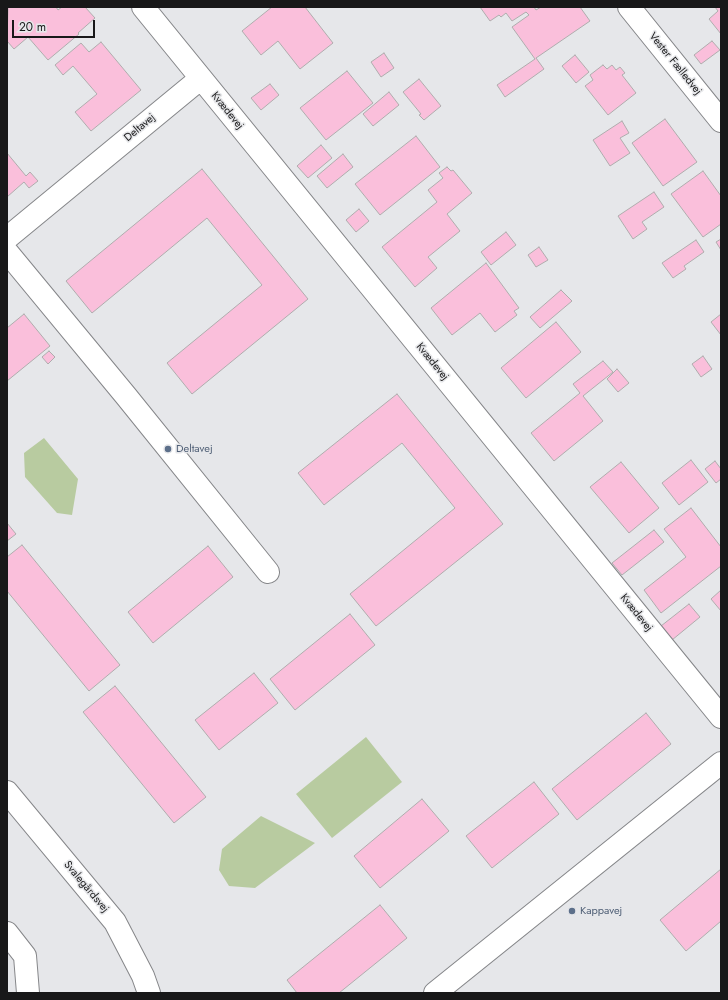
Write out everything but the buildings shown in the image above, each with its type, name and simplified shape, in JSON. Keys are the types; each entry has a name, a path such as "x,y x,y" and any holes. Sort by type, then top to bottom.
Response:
{"street":[{"name":"Kvædevej","path":"143,7 721,717"},
{"name":"Vester Fælledvej","path":"629,7 721,121"},
{"name":"Deltavej","path":"7,238 200,78"},
{"path":"7,252 126,396 268,572"},
{"path":"435,993 721,763"},
{"name":"Svalegårdsvej","path":"7,792 115,922 143,976 149,993"},
{"path":"7,933 26,956 28,993"}],"green space":[{"path":"44,438 78,479 72,515 57,513 25,477 24,453"},
{"path":"366,737 402,782 332,838 296,794"},
{"path":"261,816 315,843 255,888 229,886 219,870 222,849"}],"place":[{"name":"Deltavej","path":"168,449"},
{"name":"Kappavej","path":"572,911"}]}
